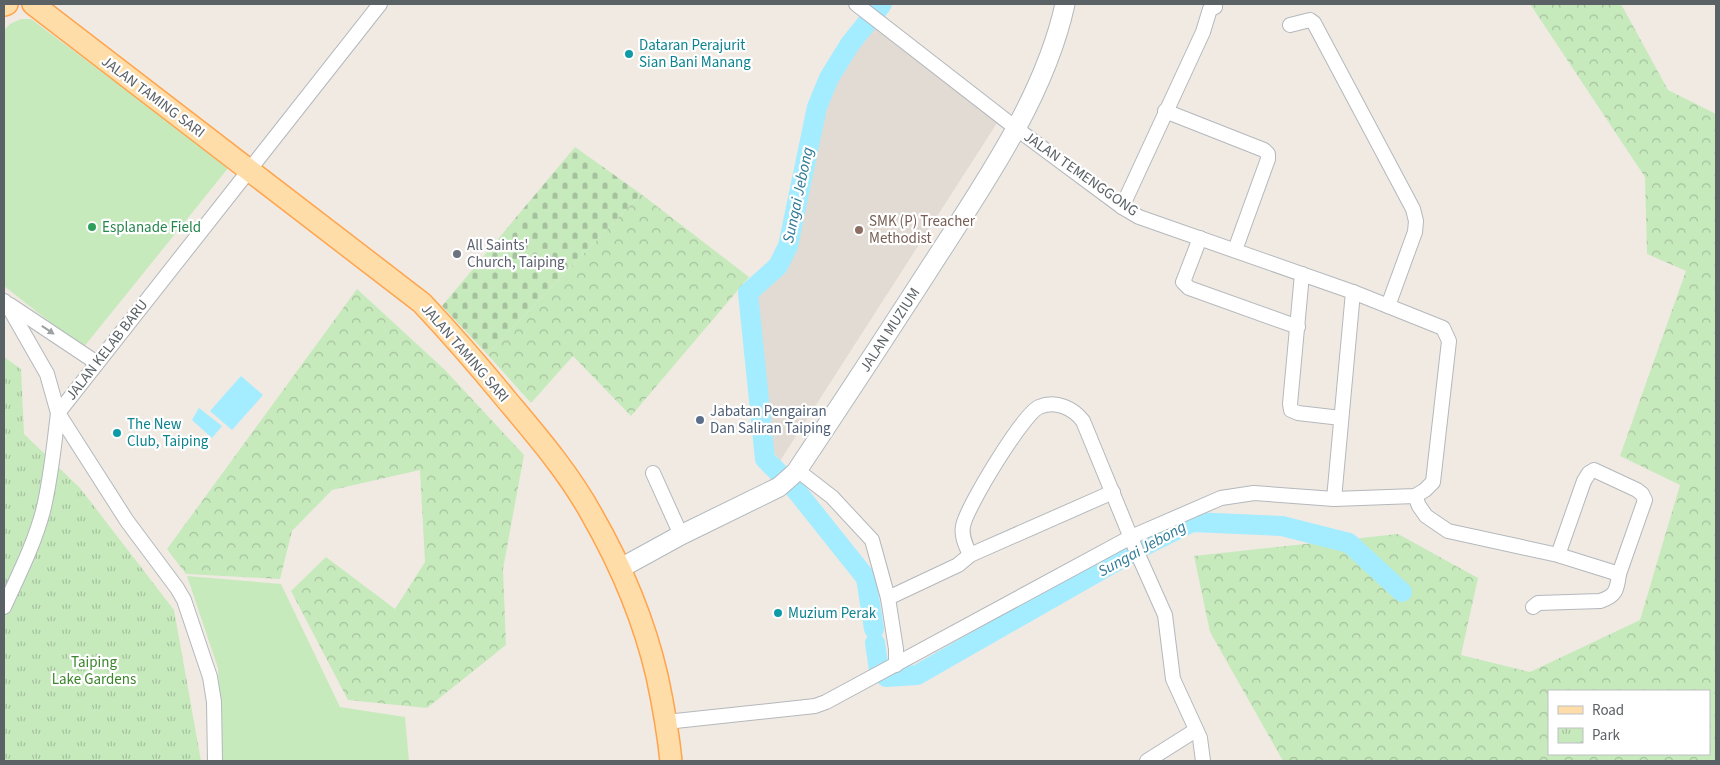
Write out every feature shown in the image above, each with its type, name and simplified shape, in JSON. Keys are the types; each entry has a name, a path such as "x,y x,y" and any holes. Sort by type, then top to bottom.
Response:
{"main road":[{"name":"JALAN TAMING SARI","path":"33,4 422,303 533,431 564,471 592,514 619,569 638,615 657,676 672,761"}],"street":[{"name":"JALAN KELAB BARU","path":"215,761 214,702 210,677 184,600 127,521 58,412 380,4"},
{"name":"JALAN TEMENGGONG","path":"856,4 1017,129 1138,217 1353,292 1443,328 1449,341 1433,482 1420,493"},
{"name":"JALAN MUZIUM","path":"619,569 681,535 779,487 788,481 797,470 959,223 1017,129 1049,56 1065,4"},
{"path":"1122,207 1202,32 1210,9 1215,7"},
{"path":"1290,25 1310,20 1314,23 1413,209 1416,221 1415,232 1388,306"},
{"path":"1165,111 1264,150 1268,154 1268,159 1235,250"},
{"path":"1200,238 1183,282 1185,285 1298,327"},
{"path":"1302,274 1291,410 1298,413 1341,418"},
{"path":"1334,499 1353,292"},
{"path":"6,302 97,363"},
{"path":"4,607 32,546 43,510 52,464 58,412 47,374 6,302"},
{"path":"970,555 964,540 962,527 966,515 993,468 1030,414 1038,408 1049,405 1062,406 1077,413 1084,421 1165,615 1173,679 1200,738 1203,761"},
{"path":"797,470 832,497 872,540 888,598 896,649 896,665"},
{"path":"1534,607 1538,603 1600,601 1610,598 1614,594 1619,574 1645,500 1642,494 1594,470 1589,473 1584,481 1558,555"},
{"path":"652,473 681,535"},
{"path":"888,598 958,565 970,555 1113,492"},
{"path":"666,722 815,706 896,665 1131,536 1221,498 1254,493 1334,499 1420,493 1419,506 1426,516 1448,530 1558,555 1619,574"},
{"path":"1147,761 1196,730"}],"shaded area":[{"name":"SMK (P) Treacher Methodist","path":"867,22 997,123 780,461 767,443 748,293 778,266 801,195 817,107 839,62"}],"green space":[{"path":"1530,4 1621,4 1668,90 1716,114 1716,761 1283,761 1210,632 1194,556 1398,534 1478,578 1461,655 1530,672 1640,620 1680,485 1620,456 1686,271 1647,254 1645,177"},
{"name":"Esplanade Field","path":"21,19 31,19 229,167 83,348 4,286 4,30 10,24"},
{"path":"575,147 641,194 487,354 442,306"},
{"path":"641,194 749,277 631,416 573,356 531,403 487,354"},
{"path":"357,289 445,370 524,455 503,569 506,645 427,708 348,700 291,591 326,557 395,609 425,562 420,470 332,490 292,531 280,579 186,574 167,549"},
{"name":"Taiping Lake Gardens","path":"4,357 21,369 24,434 80,488 174,610 201,761 4,761"},
{"path":"187,576 281,584 340,707 405,717 409,761 222,761 218,668"}],"water":[{"path":"241,376 263,395 232,430 210,411"},
{"path":"199,408 222,426 212,438 192,420"}],"waterway":[{"name":"Sungai Jebong","path":"781,475 765,459 748,293 778,266 788,246 817,107 829,78 850,44 882,4"},
{"name":"Sungai Jebong","path":"791,484 866,578 874,629"},
{"name":"Sungai Jebong","path":"886,677 917,675 1136,550 1192,522 1282,526 1349,543 1402,592"},
{"name":"Sungai Jebong","path":"875,643 879,670"}],"place":[{"name":"Dataran Perajurit Sian Bani Manang","path":"629,54"},
{"name":"Esplanade Field","path":"92,227"},
{"name":"SMK (P) Treacher Methodist","path":"859,230"},
{"name":"All Saints' Church, Taiping","path":"457,254"},
{"name":"Jabatan Pengairan Dan Saliran Taiping","path":"700,420"},
{"name":"The New Club, Taiping","path":"117,433"},
{"name":"Muzium Perak","path":"778,613"}]}
